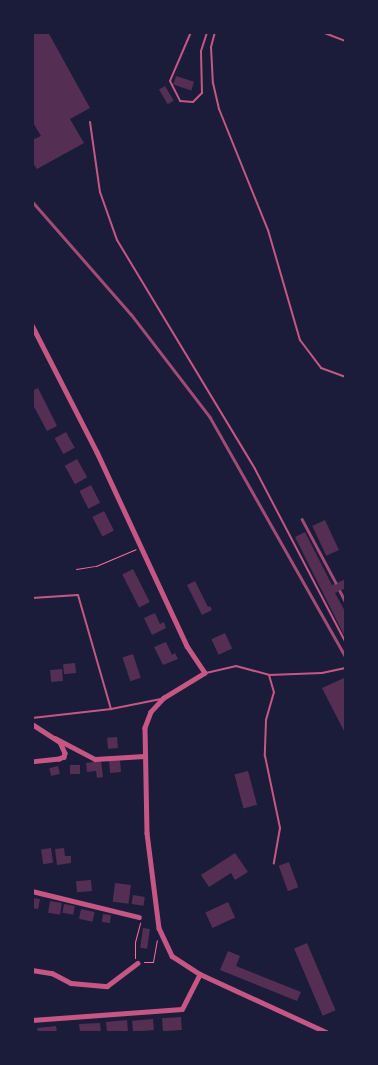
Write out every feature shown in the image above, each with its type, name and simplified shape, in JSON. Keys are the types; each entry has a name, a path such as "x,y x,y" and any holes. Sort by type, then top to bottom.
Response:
{"street":[{"path":"32,325 97,452 187,646 205,673 164,698 151,712 145,728 144,756 147,833 159,928 172,956 200,974 326,1032"},
{"path":"32,724 95,759 144,756"},
{"path":"32,762 64,758 65,753 60,742 55,738"},
{"path":"32,891 140,917"},
{"path":"32,970 52,973 71,983 107,986 137,962"},
{"path":"32,1020 182,1009 200,974"}],"lane":[{"path":"191,32 170,81 180,101 193,102 202,93 200,51 207,32"},
{"path":"215,32 211,47 213,83 219,109 268,230 300,340 321,368 346,377"},
{"path":"322,32 346,41"},
{"path":"90,122 100,192 117,240 255,468 346,643"},
{"path":"32,598 78,595 111,709"},
{"path":"205,673 236,666 269,675 322,673 346,668"},
{"path":"269,675 274,692 266,720 265,756 280,828 274,863"},
{"path":"32,718 111,709 164,698"}],"path":[{"path":"340,32 346,34"},
{"path":"76,570 96,566 142,548"},
{"path":"140,917 134,956 137,962 153,962 159,928"}],"building":[{"path":"32,32 48,32 90,108 70,119 84,143 37,169 32,162 32,140 41,136 32,121"},
{"path":"176,76 194,82 191,90 173,85"},
{"path":"165,86 174,101 168,104 159,90"},
{"path":"38,388 57,426 47,431 32,403 32,391"},
{"path":"66,432 75,448 63,454 55,438"},
{"path":"77,459 87,477 75,484 65,466"},
{"path":"91,485 100,503 88,509 79,491"},
{"path":"104,511 114,531 102,537 92,517"},
{"path":"325,520 339,550 326,556 312,526"},
{"path":"305,532 332,585 346,579 346,588 335,593 346,613 346,639 295,537"},
{"path":"133,569 150,602 139,607 122,574"},
{"path":"195,581 208,607 210,606 212,610 202,615 187,585"},
{"path":"155,613 160,624 164,622 166,628 152,635 144,618"},
{"path":"225,633 232,648 219,655 211,639"},
{"path":"166,642 172,655 175,653 178,659 163,665 154,647"},
{"path":"133,654 141,678 130,681 123,657"},
{"path":"75,663 76,673 64,674 63,664"},
{"path":"62,669 63,681 51,682 50,670"},
{"path":"344,678 346,682 346,735 322,688"},
{"path":"117,737 118,748 108,749 107,738"},
{"path":"120,760 121,772 110,773 109,761"},
{"path":"101,761 103,777 97,778 96,771 87,772 86,763"},
{"path":"70,765 80,765 80,774 70,774"},
{"path":"58,766 60,774 51,776 49,768"},
{"path":"248,771 257,805 244,808 234,775"},
{"path":"51,848 53,863 43,864 41,849"},
{"path":"64,848 65,856 71,856 71,863 57,865 55,849"},
{"path":"235,853 248,872 235,880 231,873 209,887 201,875"},
{"path":"289,862 298,887 288,891 279,866"},
{"path":"91,880 92,891 77,892 76,881"},
{"path":"115,883 131,885 129,904 113,902"},
{"path":"133,895 145,897 143,906 132,904"},
{"path":"32,898 40,899 38,909 32,908"},
{"path":"50,901 62,903 60,915 48,913"},
{"path":"228,902 235,917 213,928 205,913"},
{"path":"64,904 75,906 73,915 62,913"},
{"path":"81,909 95,912 93,922 79,919"},
{"path":"103,914 111,915 110,923 102,922"},
{"path":"143,928 150,929 147,949 140,948"},
{"path":"307,943 336,1010 323,1016 294,948"},
{"path":"228,951 240,956 236,966 301,992 297,1001 220,970"},
{"path":"181,1017 182,1030 163,1031 162,1018"},
{"path":"153,1019 154,1030 133,1032 132,1021"},
{"path":"127,1020 128,1032 107,1032 106,1022"},
{"path":"100,1023 101,1032 80,1032 79,1024"},
{"path":"56,1026 57,1032 38,1032 37,1028"}],"railway":[{"path":"32,201 131,314 210,417 346,657"},
{"path":"302,519 336,583"},
{"path":"340,591 346,603"}]}
